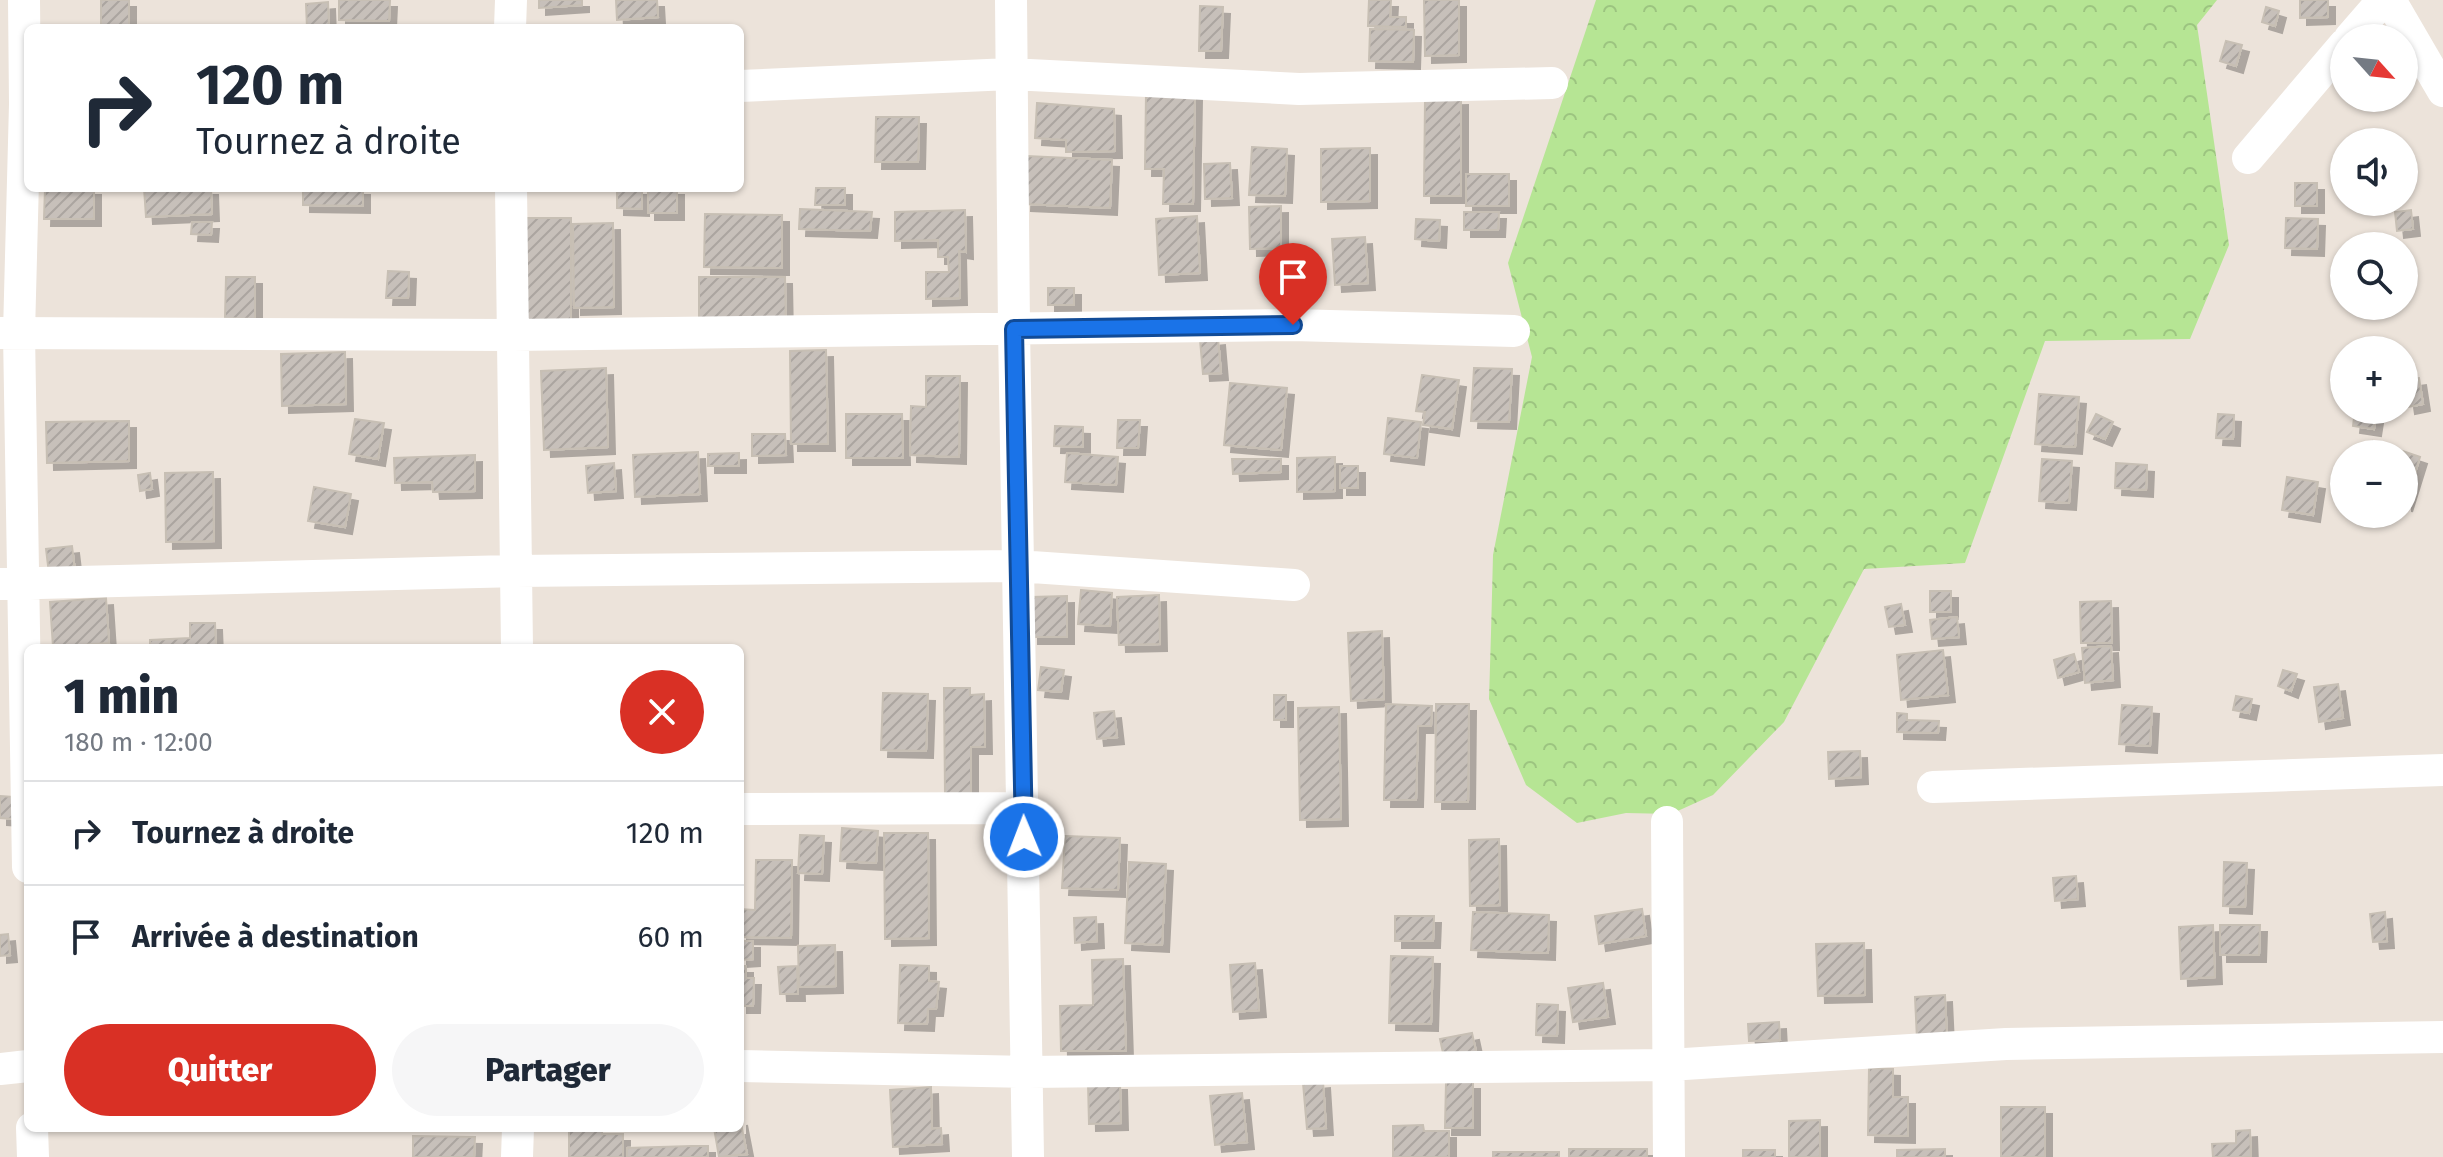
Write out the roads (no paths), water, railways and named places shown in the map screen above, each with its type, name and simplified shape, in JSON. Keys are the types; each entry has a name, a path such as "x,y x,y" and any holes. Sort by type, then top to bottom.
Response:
{"street":[{"path":"24,0 25,24"},
{"path":"510,24 511,0"},
{"path":"1011,0 1028,1157"},
{"path":"2362,24 2383,0"},
{"path":"2390,0 2443,91"},
{"path":"2248,158 2330,61"},
{"path":"744,86 1010,74 1299,89 1552,83"},
{"path":"24,144 10,333 12,583 24,765"},
{"path":"511,192 517,644"},
{"path":"10,333 513,335 1293,325 1514,331"},
{"path":"12,583 515,571 1017,566 1294,585"},
{"path":"1933,787 2443,770"},
{"path":"744,809 1024,808"},
{"path":"1667,822 1669,1157"},
{"path":"0,827 24,826"},
{"path":"744,1066 1028,1072 1669,1065 2006,1044 2443,1037"},
{"path":"0,1069 24,1066"},
{"path":"32,1132 33,1157"},
{"path":"517,1157 518,1132"}]}
